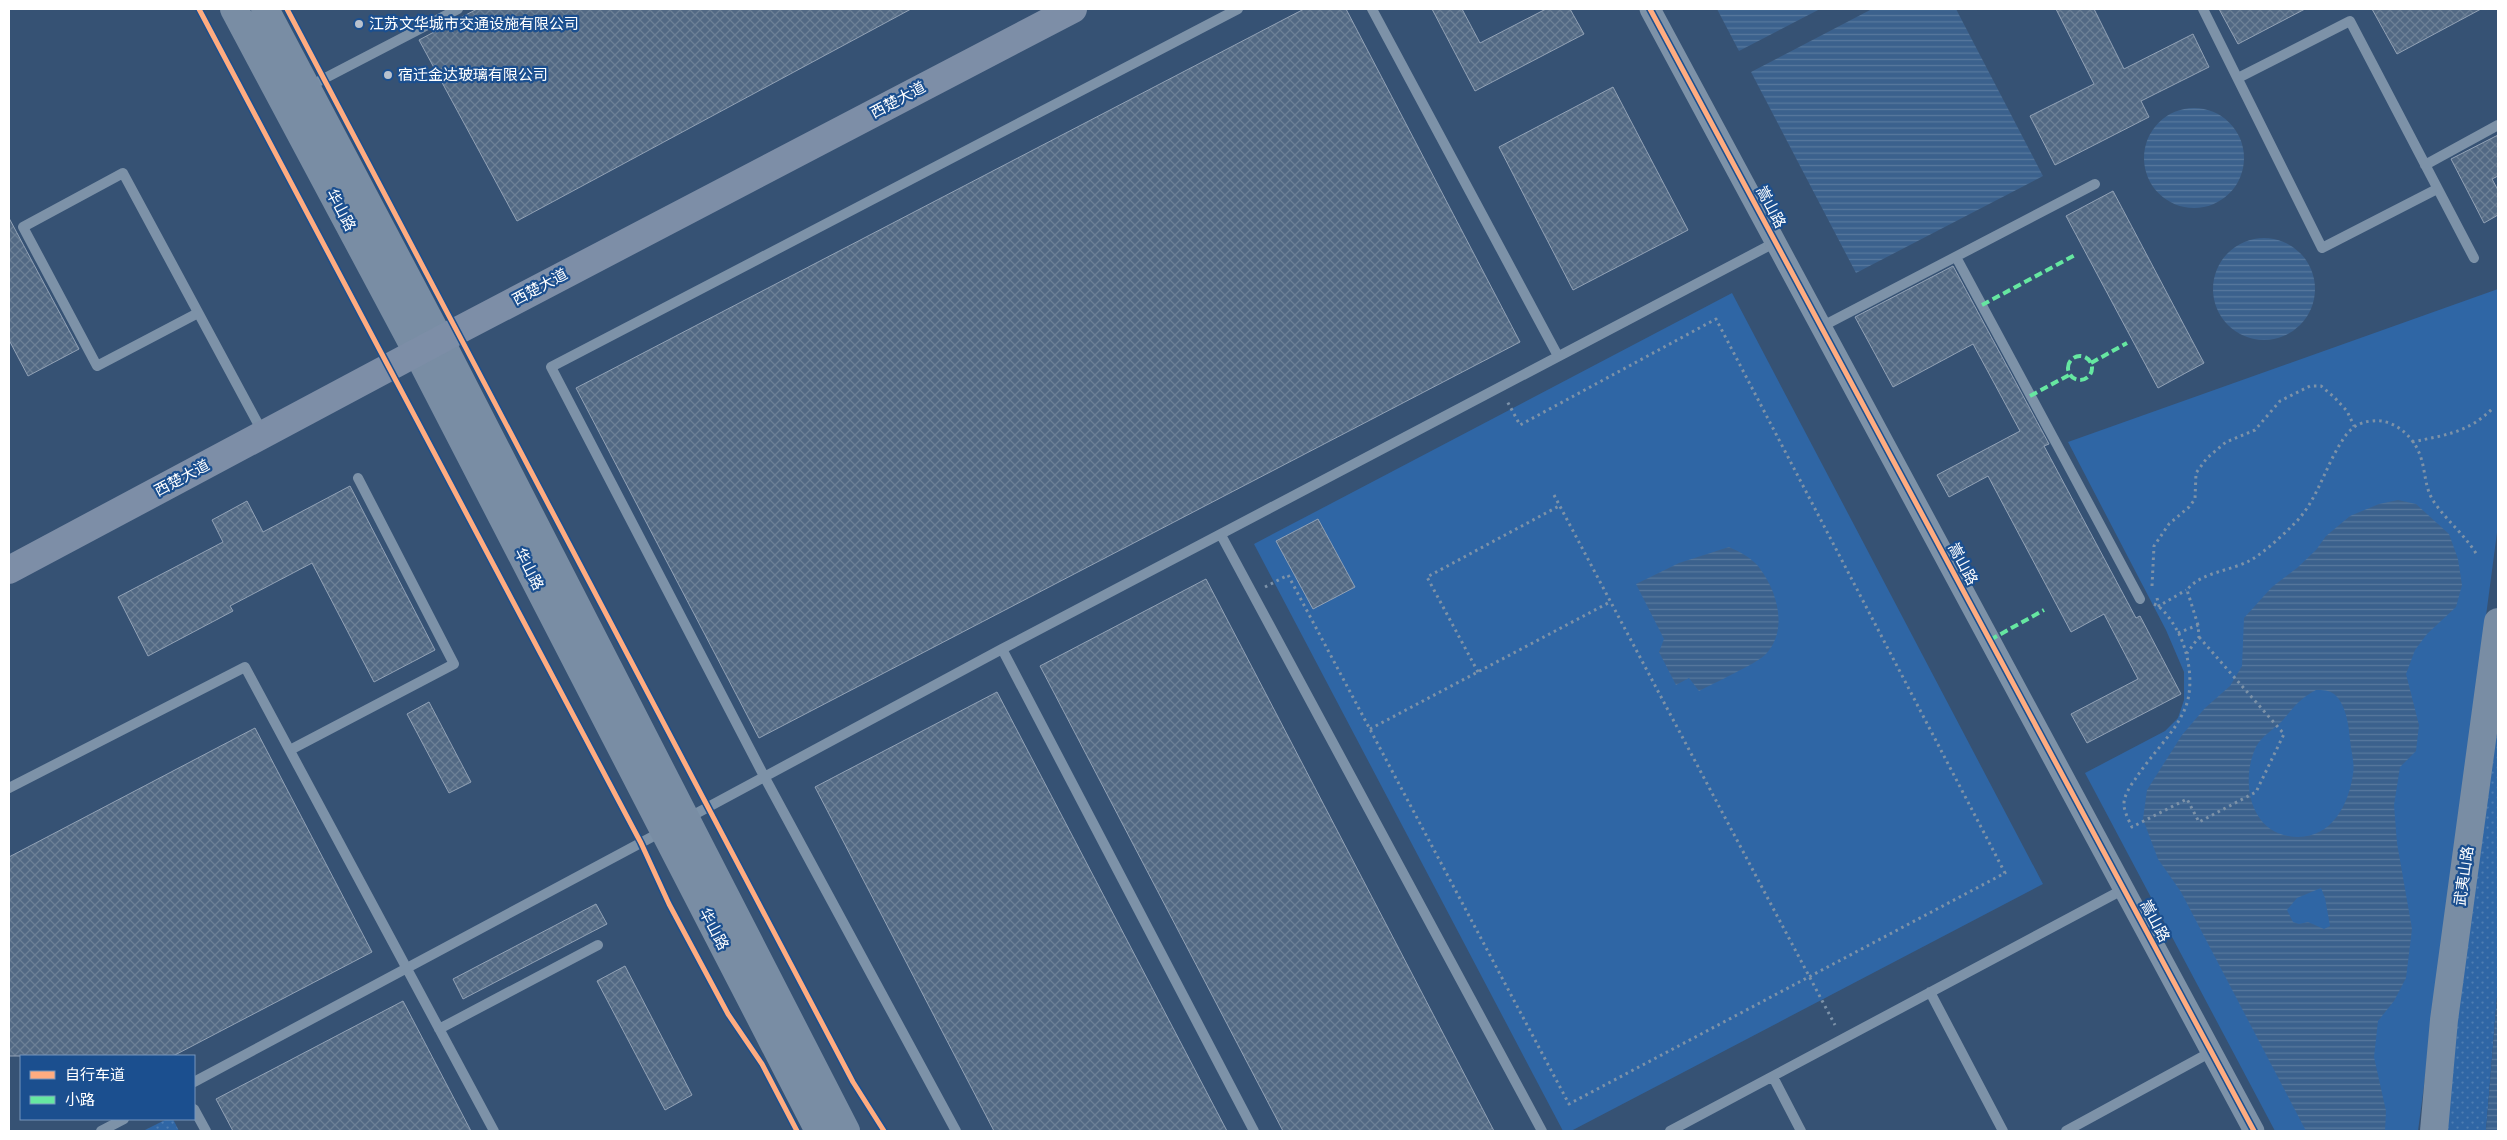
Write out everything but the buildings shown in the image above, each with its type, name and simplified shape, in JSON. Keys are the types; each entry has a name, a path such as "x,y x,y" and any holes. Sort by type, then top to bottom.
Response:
{"main road":[{"name":"西楚大道","path":"9,570 428,346 1073,9"}],"street":[{"name":"华山路","path":"234,9 294,94 428,346 674,825 820,1131"},
{"name":"华山路","path":"265,9 294,94"},
{"name":"嵩山路","path":"1650,9 2254,1131"},
{"name":"武夷山路","path":"2434,1131 2444,1020 2498,622"},
{"name":"华山路","path":"674,825 846,1131"}],"lane":[{"path":"294,94 458,9"},
{"path":"956,1131 765,778 551,367 1238,9"},
{"path":"1372,9 1558,356"},
{"path":"2203,9 2322,248 2437,189"},
{"path":"2238,78 2350,21 2474,258"},
{"path":"2425,165 2498,125"},
{"path":"198,313 97,366 23,227 122,173 198,313 263,434"},
{"path":"1822,327 2095,184"},
{"path":"195,1081 765,778 1002,649 1776,242"},
{"path":"1956,257 2140,599"},
{"path":"290,750 454,664 358,478"},
{"path":"1221,535 1542,1131"},
{"path":"1002,649 1254,1131"},
{"path":"9,788 246,667 494,1131"},
{"path":"1670,1131 2124,889"},
{"path":"439,1029 598,945"},
{"path":"1930,992 2003,1131"},
{"path":"2066,1131 2211,1052"},
{"path":"1773,1076 1801,1131"},
{"path":"195,1111 206,1131"},
{"path":"101,1131 122,1120"}],"path":[{"path":"1252,593 1288,575 1569,1104 2005,873 1716,319 1520,425 1500,387"},
{"path":"2186,590 2198,625 2199,636 2284,734 2256,792 2200,822 2187,799 2132,827 2124,804 2130,786 2184,712 2189,670 2186,653 2178,633 2160,606 2152,584 2154,546 2168,524 2189,507 2195,499 2196,473 2207,458 2226,442 2255,430 2280,401 2310,386 2321,386 2347,411 2354,426"},
{"path":"2412,442 2452,434 2472,426 2493,408"},
{"path":"2160,606 2200,579 2228,571 2252,559 2282,536 2301,517 2342,440 2354,426 2362,422 2384,420 2394,423 2412,442 2420,454 2427,490 2434,502 2469,541 2477,555"},
{"path":"1554,495 1843,1039"},
{"path":"1478,672 1427,577 1560,506"},
{"path":"2140,599 2160,606"},
{"path":"1370,729 1610,602"},
{"path":"2178,633 2198,625"},
{"path":"2186,653 2199,636"}],"shaded area":[{"path":"1717,9 1820,9 1739,51"},
{"path":"1872,9 1956,9 2043,176 1856,273 1751,72"},
{"path":"2194,108 2213,111 2230,122 2241,139 2244,158 2241,177 2230,194 2213,205 2194,208 2175,205 2158,194 2147,177 2144,158 2147,139 2158,122 2175,111"},
{"path":"2264,238 2283,242 2300,253 2311,270 2315,289 2311,308 2300,325 2283,336 2264,340 2245,336 2228,325 2217,308 2213,289 2217,270 2228,253 2245,242"},
{"path":"2498,289 2498,525 2418,1131 2275,1131 2085,773 2165,731 2178,718 2184,700 2184,672 2166,630 2068,442"},
{"path":"1732,293 2043,884 1571,1131 1563,1131 1254,544"},
{"path":"2398,500 2416,504 2449,534 2458,559 2462,585 2456,607 2427,634 2415,650 2406,674 2419,725 2416,751 2400,767 2394,805 2397,843 2412,929 2406,978 2394,1001 2378,1021 2374,1057 2386,1111 2385,1131 2306,1131 2181,892 2158,859 2143,819 2147,790 2182,735 2205,708 2230,686 2242,666 2244,618 2272,587 2297,568 2316,550 2326,536 2350,516 2379,504","holes":["2316,690 2328,691 2334,694 2344,709 2349,728 2353,774 2346,799 2334,821 2325,829 2314,834 2302,837 2288,836 2264,824 2256,813 2251,801 2249,787 2251,759 2262,739 2301,700","2321,888 2325,898 2330,926 2324,929 2308,922 2299,924 2293,922 2287,910 2297,898"]},
{"path":"1729,547 1745,555 1755,563 1770,586 1775,598 1779,621 1773,644 1761,658 1699,691 1689,678 1676,685 1659,652 1664,639 1636,584 1679,563"},
{"path":"2498,690 2498,984 2486,1131 2447,1131 2459,948"},
{"path":"2498,984 2498,1131 2486,1131"},
{"path":"165,1120 174,1120 179,1131 143,1131"}],"marked path":[{"path":"1982,305 2077,254"},
{"path":"2091,363 2127,343"},
{"path":"2080,356 2089,359 2092,368 2089,377 2080,380 2071,377 2068,368 2071,359 2080,356"},
{"path":"2030,396 2069,375"},
{"path":"1990,640 2044,610"}],"cycle path":[{"path":"199,9 641,843 669,904 728,1014 762,1064 797,1131"},
{"path":"287,9 853,1082 884,1131"},
{"path":"1650,9 2254,1131"}],"place":[{"name":"江苏文华城市交通设施有限公司","path":"359,24"},
{"name":"宿迁金达玻璃有限公司","path":"388,75"}]}
